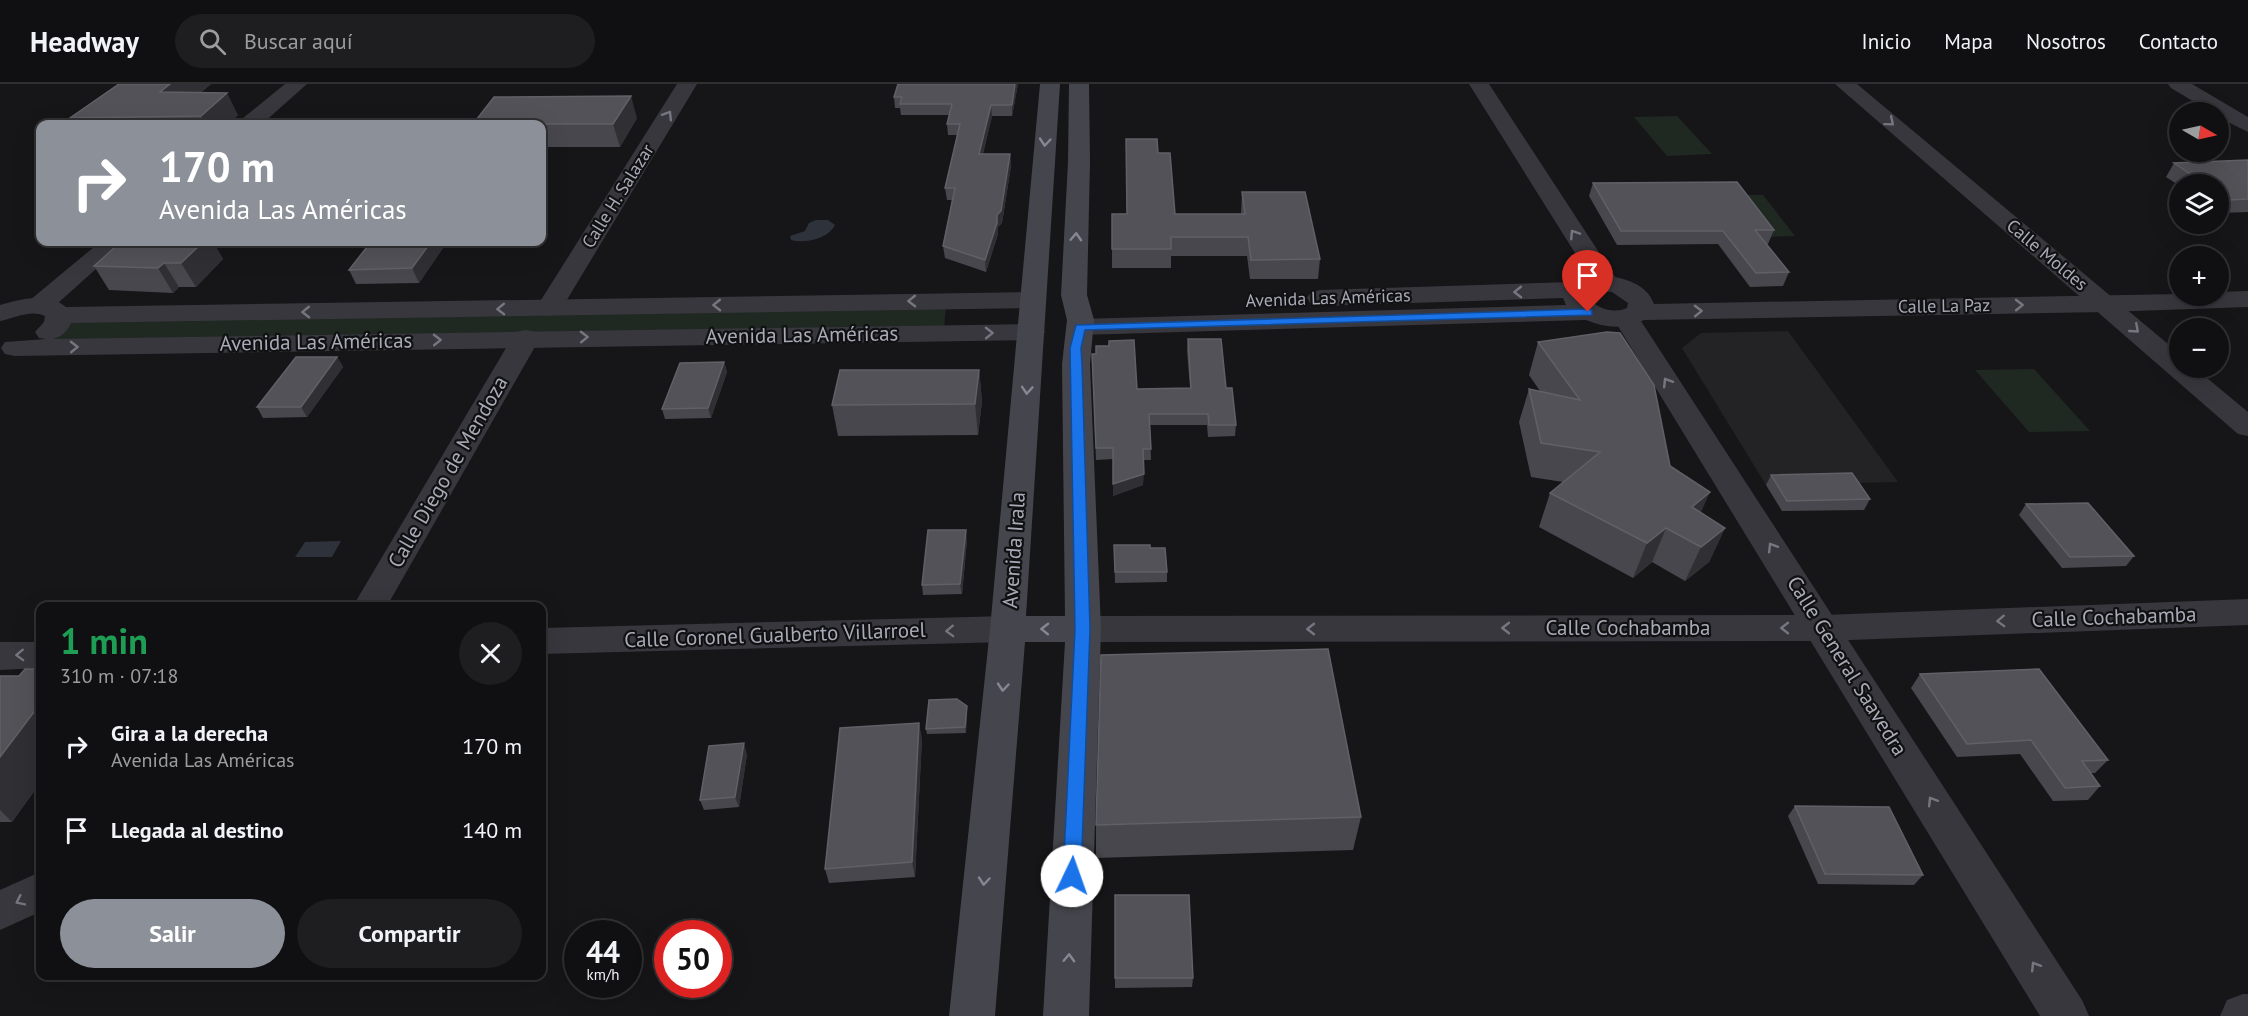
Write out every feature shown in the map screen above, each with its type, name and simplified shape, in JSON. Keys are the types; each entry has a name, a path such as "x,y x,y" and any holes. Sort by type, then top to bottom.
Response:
{"main road":[{"name":"Avenida Irala","path":"972,1016 1008,629 1050,84"},
{"path":"1066,1016 1083,629 1076,364 1080,316 1074,295 1079,162 1079,84"},
{"name":"Avenida Las Américas","path":"1031,332 1080,316"},
{"name":"Calle Cochabamba","path":"1008,629 1083,629"}],"street":[{"path":"255,120 297,84"},
{"name":"Calle H. Salazar","path":"549,308 687,84"},
{"path":"1479,84 1606,283 1588,284 1582,301"},
{"name":"Calle Moldes","path":"1845,84 2248,427"},
{"path":"2178,84 2248,126"},
{"path":"8,350 50,331 57,325 49,310 110,246"},
{"name":"Calle General Saavedra","path":"1606,283 1632,292 1641,302 1633,315 1824,628 2066,1016"},
{"name":"Calle La Paz","path":"1582,301 1607,318 1633,315 2248,299"},
{"name":"Avenida Las Américas","path":"0,313 49,310 549,308 1033,300"},
{"path":"945,334 966,320 967,314 964,308 950,301"},
{"name":"Avenida Las Américas","path":"1080,316 1582,301"},
{"name":"Avenida Las Américas","path":"8,350 526,338 1031,332"},
{"name":"Calle Diego de Mendoza","path":"372,602 526,338"},
{"name":"Calle Cochabamba","path":"1083,629 1824,628 2248,612"},
{"name":"Calle Coronel Gualberto Villarroel","path":"552,645 1008,629"},
{"path":"0,656 36,655"},
{"path":"0,911 36,893"},
{"path":"2243,1016 2248,1016"}],"shaded area":[{"path":"1677,116 1712,154 1667,156 1634,117"},
{"path":"1733,195 1763,195 1795,236 1763,237"},
{"path":"816,220 828,220 835,225 822,237 803,241 791,240 790,236 805,231 809,223"},
{"path":"946,305 944,329 45,344 69,320"},
{"path":"1788,331 1898,482 1766,485 1682,348 1701,333"},
{"path":"2034,369 2090,431 2029,432 1975,370"},
{"path":"341,541 332,557 295,557 305,542"}],"building":[{"path":"119,84 170,84 160,92 227,93 201,116 70,118"},
{"path":"898,84 1015,84 1012,105 991,105 979,154 1010,154 1001,211 997,215 997,223 985,260 943,246 955,188 945,188 960,124 947,124 952,104 900,104 902,97 894,97"},
{"path":"631,96 613,124 546,124 546,120 476,120 494,97"},
{"path":"1126,139 1157,139 1158,153 1170,153 1175,214 1245,214 1242,192 1305,192 1320,259 1251,260 1248,237 1171,237 1171,249 1112,249 1112,214 1127,214"},
{"path":"2248,160 2248,199 2229,200 2229,174 2190,174 2174,163 2229,162"},
{"path":"1737,182 1774,230 1755,230 1789,272 1756,273 1723,231 1621,231 1593,183"},
{"path":"116,246 199,246 181,263 164,263 158,268 94,266"},
{"path":"368,246 428,246 412,268 349,270"},
{"path":"1607,332 1620,333 1654,385 1670,466 1710,492 1692,507 1725,528 1701,547 1666,528 1647,543 1550,493 1600,452 1541,443 1529,389 1580,400 1538,342"},
{"path":"1188,339 1221,339 1226,388 1232,388 1236,425 1209,425 1208,414 1149,414 1151,449 1143,449 1144,474 1113,484 1113,448 1096,448 1092,354 1096,354 1096,346 1109,346 1109,341 1134,340 1137,389 1191,388"},
{"path":"296,357 337,357 301,407 257,407"},
{"path":"724,362 708,408 662,409 680,363"},
{"path":"840,370 979,370 975,404 832,405"},
{"path":"1852,473 1870,499 1787,501 1771,475"},
{"path":"2088,503 2134,556 2070,557 2026,504"},
{"path":"928,530 966,530 960,584 922,585"},
{"path":"1114,545 1150,545 1150,548 1165,548 1167,572 1115,572"},
{"path":"1328,649 1361,817 1096,825 1101,655"},
{"path":"25,669 36,669 36,709 0,757 0,676 19,676"},
{"path":"2039,669 2108,760 2082,761 2100,786 2065,788 2031,740 1967,744 1920,674"},
{"path":"957,699 967,706 965,727 926,729 929,700"},
{"path":"919,723 912,862 825,869 840,728"},
{"path":"744,743 735,797 700,800 709,746"},
{"path":"1795,806 1889,807 1923,875 1825,874"},
{"path":"1115,895 1189,895 1193,978 1115,978"}],"route":[{"path":"1072,876 1083,629 1076,364 1080,327 1588,312"}]}
